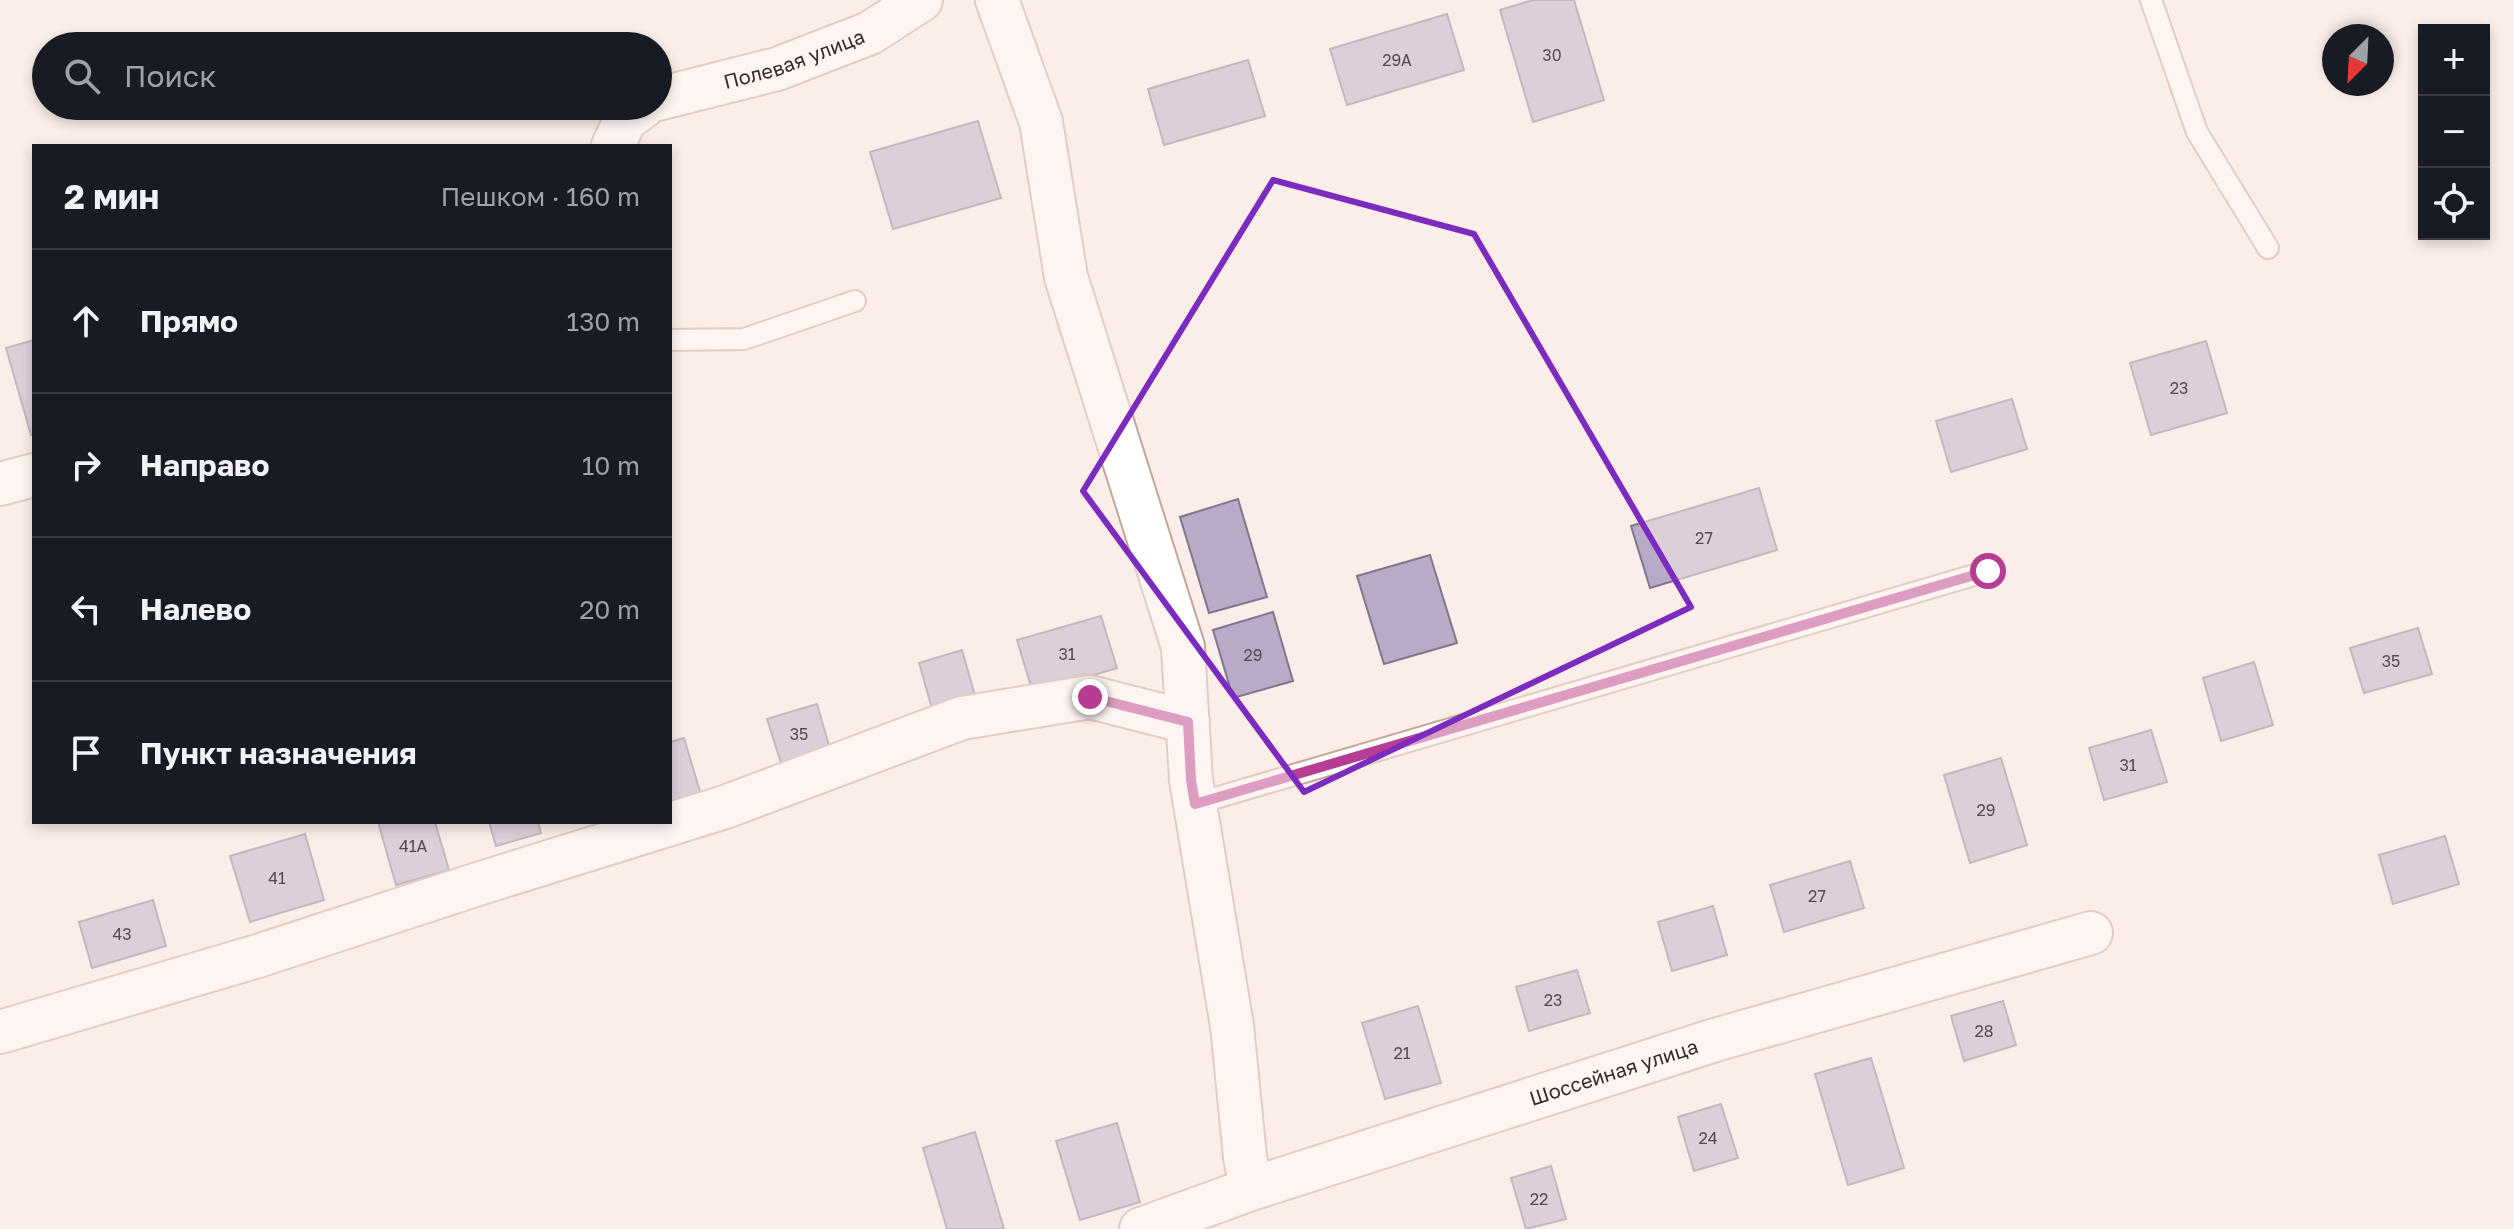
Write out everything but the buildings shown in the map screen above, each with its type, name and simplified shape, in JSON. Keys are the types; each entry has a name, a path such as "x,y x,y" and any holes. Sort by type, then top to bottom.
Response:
{"street":[{"name":"Полевая улица","path":"672,95 777,69 870,33 921,0"},
{"path":"997,0 1041,122 1066,277 1183,647 1191,780 1232,1026 1251,1189"},
{"path":"614,144 625,120"},
{"path":"0,484 32,476"},
{"path":"672,824 725,807 962,718 1090,697 1188,722"},
{"path":"0,1032 258,956 670,824"},
{"name":"Шоссейная улица","path":"1141,1229 1251,1189 1715,1040 2091,933"}],"lane":[{"path":"2151,0 2197,132 2268,248"},
{"path":"672,340 744,339 855,301"},
{"path":"1195,804 1988,571"}],"highlighted area":[{"path":"1273,180 1474,234 1691,607 1304,792 1083,491"}],"route":[{"path":"1090,697 1188,722 1195,804 1988,571"}]}
